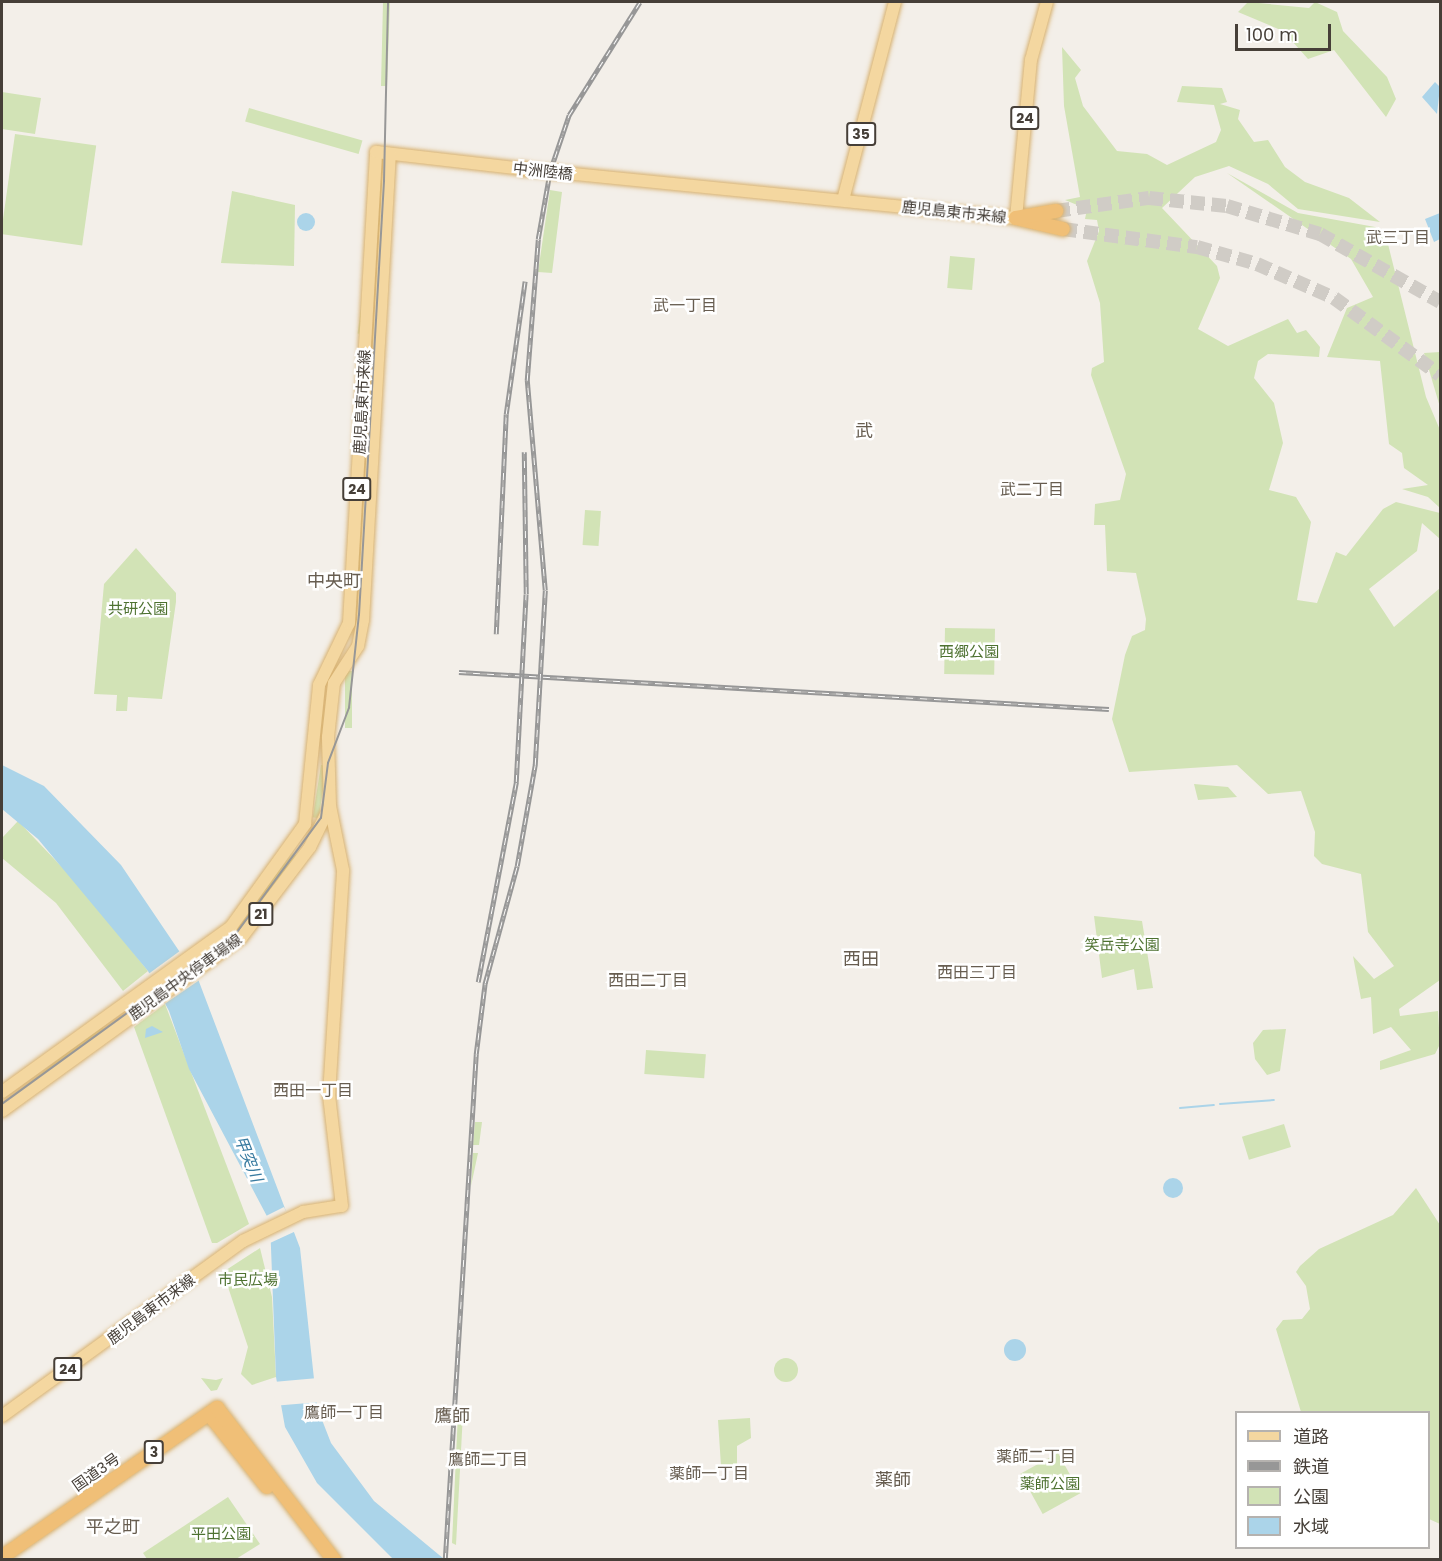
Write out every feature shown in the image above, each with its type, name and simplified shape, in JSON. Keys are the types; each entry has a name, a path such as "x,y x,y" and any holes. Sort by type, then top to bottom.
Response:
{"highway":[{"path":"1022,215 1056,211"},
{"path":"1022,215 1062,228"},
{"path":"213,1411 323,1560"},
{"path":"213,1411 334,1560"},
{"name":"国道3号","path":"2,1557 213,1411"}],"main road":[{"name":"35","path":"843,200 895,2"},
{"name":"鹿児島東市来線","path":"711,186 1022,215 1031,60 1047,2"},
{"name":"鹿児島東市来線","path":"336,849 308,815 319,685 349,623 376,152"},
{"name":"中洲陸橋","path":"376,152 524,169 711,186"},
{"name":"鹿児島東市来線","path":"2,1416 243,1241 293,1216 342,1206 329,1095 343,870 336,849 330,806 332,693 358,646 363,620 390,154"},
{"name":"鹿児島中央停車場線","path":"2,1111 199,968 250,928 320,830 330,806"},
{"name":"鹿児島中央停車場線","path":"2,1092 190,957 241,915 301,832 308,815"}],"green space":[{"path":"383,2 390,2 387,86 381,86"},
{"path":"1248,2 1309,8 1315,2 1337,12 1343,31 1387,77 1396,99 1386,117 1334,50 1308,59 1283,31 1238,12"},
{"path":"1062,47 1081,70 1075,78 1083,106 1117,151 1147,154 1167,165 1216,142 1221,130 1214,105 1177,102 1182,86 1222,88 1227,102 1220,104 1240,110 1238,119 1254,142 1268,140 1285,167 1305,182 1349,198 1380,222 1298,209 1268,184 1229,166 1195,177 1162,208 1217,266 1220,278 1198,329 1228,346 1288,319 1297,333 1306,330 1320,347 1319,357 1268,354 1258,361 1254,378 1274,403 1283,443 1269,490 1296,497 1311,522 1297,600 1317,603 1336,552 1346,556 1383,509 1396,502 1440,513 1440,539 1422,523 1417,551 1369,589 1394,627 1440,588 1440,980 1399,1009 1400,1016 1438,1011 1440,1044 1435,1054 1380,1070 1380,1061 1411,1050 1391,1027 1373,1034 1371,997 1361,999 1353,956 1374,979 1394,966 1368,932 1361,874 1322,864 1314,856 1315,832 1301,791 1268,794 1237,765 1129,772 1112,719 1125,655 1132,636 1145,630 1146,619 1136,573 1107,571 1105,525 1094,525 1095,504 1120,500 1126,474 1091,375 1092,368 1104,362 1100,303 1087,261 1099,231 1097,220 1085,219 1087,209 1065,200 1080,197 1064,106"},
{"path":"2,92 41,98 35,134 2,129"},
{"path":"249,108 362,141 359,154 245,121"},
{"path":"15,134 96,145 82,245 2,234"},
{"path":"1227,173 1298,213 1375,227 1386,236 1426,397 1440,430 1440,508 1428,497 1402,489 1428,485 1404,468 1402,453 1389,444 1380,361 1327,357 1347,308 1373,297 1351,259"},
{"path":"379,181 386,182 364,334 358,334"},
{"path":"550,190 562,192 552,273 538,272"},
{"path":"232,191 295,205 294,266 221,263"},
{"path":"950,256 975,258 972,290 947,288"},
{"path":"1440,352 1440,407 1424,353"},
{"path":"367,367 374,367 374,536 367,536"},
{"path":"585,510 601,511 599,546 583,545"},
{"path":"357,542 364,543 353,620 346,619"},
{"name":"共研公園","path":"136,548 176,593 176,602 162,699 128,697 127,711 116,711 117,695 94,694 104,584"},
{"name":"西郷公園","path":"945,628 995,629 994,675 944,674"},
{"path":"345,671 352,671 352,728 345,728"},
{"path":"321,765 327,766 319,818 313,817"},
{"path":"1194,784 1228,787 1237,797 1198,800"},
{"path":"18,821 80,886 148,971 123,991 56,903 2,858 2,838"},
{"path":"293,853 298,857 238,931 233,927"},
{"name":"笑岳寺公園","path":"1094,916 1142,921 1153,988 1137,990 1134,969 1102,978"},
{"path":"165,1004 249,1224 217,1243 212,1243 134,1027"},
{"path":"101,1025 105,1030 15,1103 11,1098"},
{"path":"1286,1029 1280,1071 1267,1075 1255,1059 1253,1043 1263,1030"},
{"path":"646,1050 706,1054 704,1078 644,1074"},
{"path":"475,1122 482,1122 479,1145 473,1145"},
{"path":"1284,1124 1291,1147 1249,1160 1242,1137"},
{"path":"473,1153 478,1153 471,1186"},
{"path":"1416,1188 1440,1225 1440,1524 1430,1519 1430,1411 1301,1411 1276,1329 1283,1320 1302,1319 1310,1309 1306,1286 1296,1272 1300,1266 1319,1249 1393,1215"},
{"name":"市民広場","path":"260,1248 272,1297 276,1377 252,1385 241,1374 248,1347 223,1272"},
{"path":"786,1358 795,1361 798,1370 795,1379 786,1382 777,1379 774,1370 777,1361"},
{"path":"201,1378 216,1380 223,1378 217,1390 211,1391"},
{"path":"458,1413 463,1413 456,1545 452,1543"},
{"path":"750,1418 751,1438 737,1446 737,1465 721,1466 718,1420"},
{"name":"薬師公園","path":"1058,1453 1080,1493 1043,1514 1020,1474"},
{"name":"平田公園","path":"228,1497 260,1544 236,1559 147,1559 143,1553"}],"water":[{"path":"1435,82 1440,87 1437,114 1422,97"},
{"path":"306,213 312,216 315,222 312,228 306,231 300,228 297,222 300,216"},
{"path":"1440,213 1440,239 1434,242 1425,219"},
{"name":"甲突川","path":"2,765 44,786 121,865 198,979 300,1248 317,1407 331,1443 374,1501 444,1559 393,1559 317,1483 285,1427 276,1377 270,1222 189,1069 169,1011 148,971 38,839 2,809"},
{"path":"152,1026 163,1032 145,1038 146,1029"},
{"path":"1173,1178 1180,1181 1183,1188 1180,1195 1173,1198 1166,1195 1163,1188 1166,1181"},
{"path":"1015,1339 1023,1342 1026,1350 1023,1358 1015,1361 1007,1358 1004,1350 1007,1342"}],"pier":[{"path":"184,948 201,979 163,1005 147,975"},
{"path":"284,1207 296,1231 270,1243 264,1217"},
{"path":"318,1378 320,1402 275,1406 273,1382"}],"waterway":[{"path":"1220,1104 1274,1100"},
{"path":"1180,1108 1214,1105"}],"tunnel":[{"path":"1056,211 1149,198 1227,206 1320,234 1440,302"},
{"path":"1063,229 1197,247 1257,264 1334,298 1440,375"}],"tram line":[{"path":"2,1104 235,935 321,818 328,763 349,708 359,615 384,181 388,2"}],"railway":[{"path":"445,1560 476,1054 485,983 517,866 535,765 545,590 527,380 538,239 550,171 569,115 640,2"},
{"path":"496,634 506,414 525,281"},
{"path":"478,982 516,782 526,594 524,452"},
{"path":"459,672 1109,709"}],"district":[{"name":"武三丁目","path":"1398,238"},
{"name":"武一丁目","path":"685,306"},
{"name":"武","path":"864,431"},
{"name":"武二丁目","path":"1032,490"},
{"name":"中央町","path":"334,581"},
{"name":"西田","path":"861,959"},
{"name":"西田三丁目","path":"977,973"},
{"name":"西田二丁目","path":"648,981"},
{"name":"西田一丁目","path":"313,1091"},
{"name":"鷹師一丁目","path":"344,1413"},
{"name":"鷹師","path":"452,1416"},
{"name":"薬師二丁目","path":"1036,1457"},
{"name":"鷹師二丁目","path":"488,1460"},
{"name":"薬師一丁目","path":"709,1474"},
{"name":"薬師","path":"893,1480"},
{"name":"平之町","path":"113,1527"}]}
